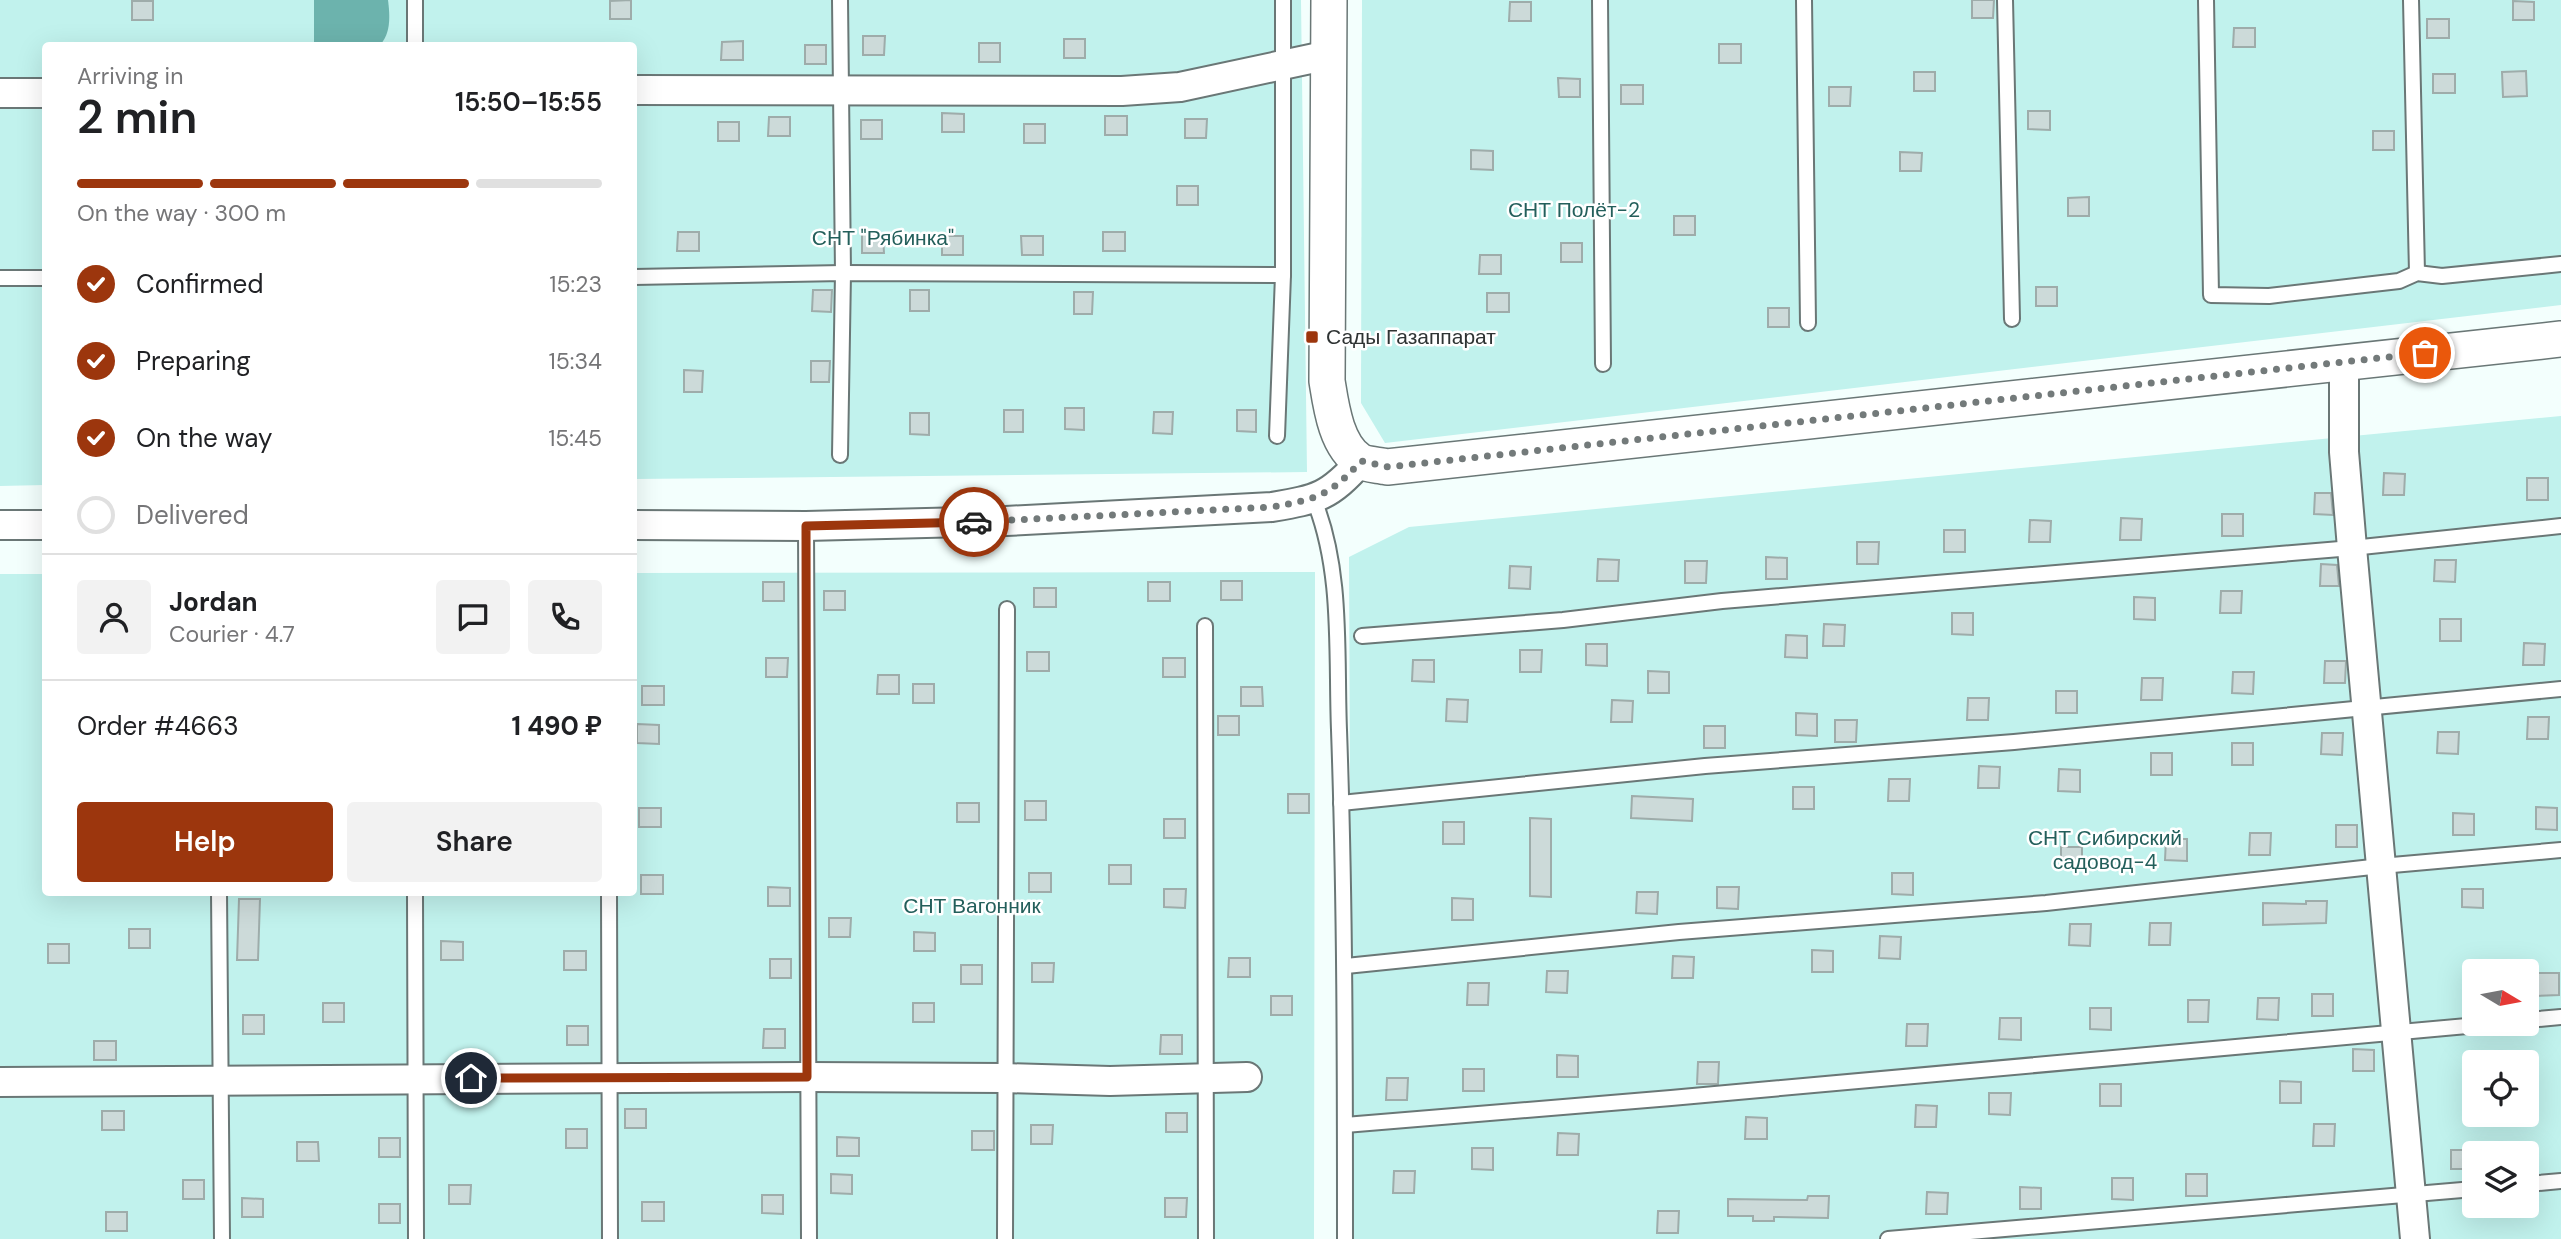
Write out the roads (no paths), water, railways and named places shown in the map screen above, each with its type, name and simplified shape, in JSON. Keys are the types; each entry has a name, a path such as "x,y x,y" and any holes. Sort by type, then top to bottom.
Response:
{"street":[{"path":"1329,0 1327,381 1333,418 1344,443 1361,461 1388,467 2561,339"},
{"path":"637,90 1133,90 1180,87 1329,55"},
{"path":"0,93 42,93"},
{"path":"2344,362 2344,452 2365,709 2415,1239"},
{"path":"637,525 806,526 1006,522 1272,507 1314,500 1341,484 1361,461"},
{"path":"0,525 42,524"},
{"path":"0,1082 807,1077 1110,1081 1247,1077"}],"lane":[{"path":"415,0 415,42"},
{"path":"840,0 843,273 840,455"},
{"path":"1277,436 1283,275 1283,0"},
{"path":"1600,0 1604,364"},
{"path":"1804,0 1808,323"},
{"path":"2005,0 2012,319"},
{"path":"2206,0 2211,295 2269,296 2399,281 2417,273 2442,276 2561,264"},
{"path":"2411,0 2417,273"},
{"path":"637,277 843,273 1283,275"},
{"path":"0,278 42,278"},
{"path":"1314,500 1329,546 1335,615 1346,966 1345,1239"},
{"path":"806,526 809,1239"},
{"path":"1362,636 1563,620 1723,601 2352,548 2561,526"},
{"path":"1005,1239 1007,609"},
{"path":"1205,626 1206,1239"},
{"path":"1341,803 1705,766 2014,742 2561,690"},
{"path":"1346,966 1692,930 2046,903 2381,866 2561,850"},
{"path":"219,896 222,1239"},
{"path":"415,896 416,1239"},
{"path":"609,896 610,1239"},
{"path":"2539,1019 2561,1017"},
{"path":"1345,1125 1657,1100 2462,1027"},
{"path":"2539,1183 2561,1181"},
{"path":"1888,1239 2462,1190"}],"place":[{"name":"Сады Газаппарат","path":"1312,337"}],"park label":[{"name":"СНТ Полёт-2","path":"1574,210"},
{"name":"СНТ \"Рябинка\"","path":"883,238"},
{"name":"СНТ Сибирский садовод-4","path":"2105,850"},
{"name":"СНТ Вагонник","path":"972,906"}]}
